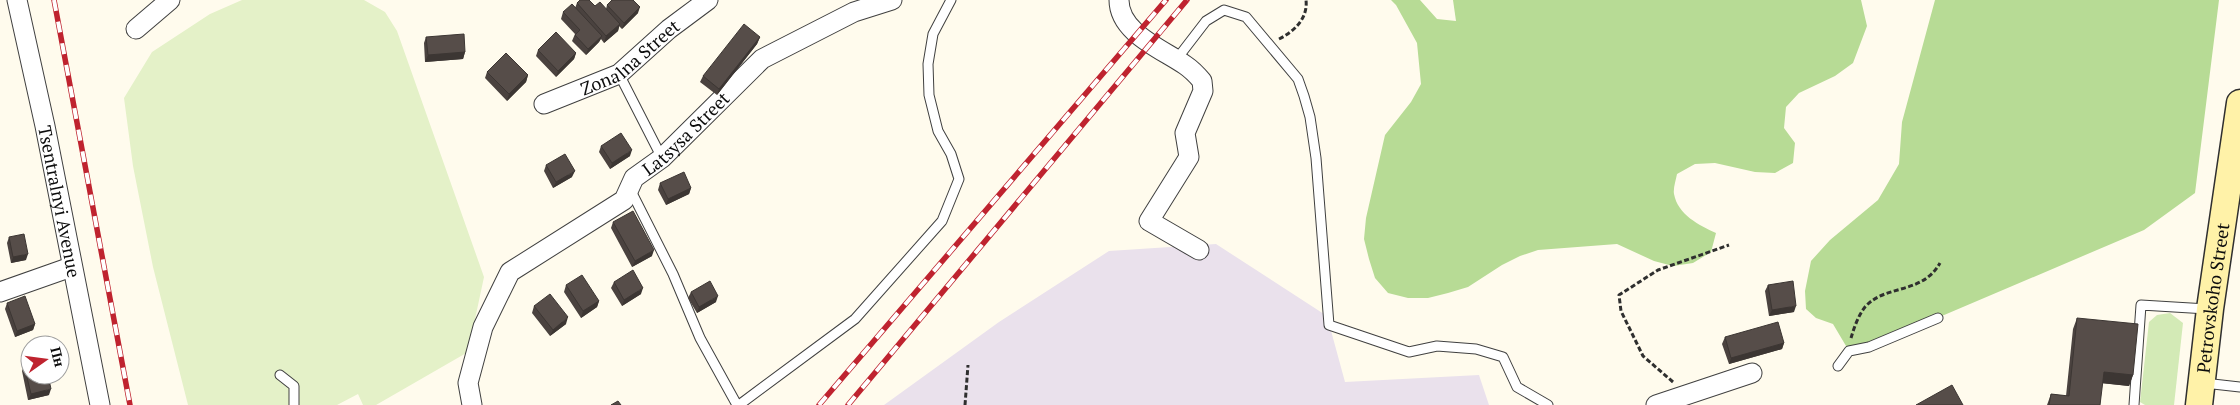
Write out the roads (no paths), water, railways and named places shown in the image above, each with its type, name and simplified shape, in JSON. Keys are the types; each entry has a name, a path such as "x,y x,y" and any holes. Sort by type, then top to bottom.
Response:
{"main road":[{"name":"Petrovskoho Street","path":"2200,394 2240,102"}],"street":[{"name":"Tsentralnyi Avenue","path":"17,0 45,126 71,267 100,405"},
{"path":"136,29 170,0"},
{"name":"Zonalna Street","path":"544,104 618,74 669,29 708,0"},
{"name":"Latsysa Street","path":"472,405 468,383 481,336 510,272 624,200 634,178 662,158 762,59 854,12 892,0"},
{"path":"1119,0 1122,17 1137,34 1176,60 1202,81 1203,91 1185,133 1189,157 1149,221 1199,250"},
{"path":"0,292 71,267"},
{"path":"1656,405 1752,373"}],"lane":[{"path":"630,188 673,274 700,338 738,405 855,319 942,221 959,179 951,154 938,131 929,95 928,64 933,34 951,0"},
{"path":"1176,60 1206,21 1224,10 1246,18 1298,79 1310,117 1329,325 1409,352 1436,346 1476,349 1503,358 1518,387 1548,405"},
{"path":"618,74 662,158"},
{"path":"2134,405 2141,304 2210,310"},
{"path":"1838,366 1849,351 1869,347 1938,318"},
{"path":"280,376 294,386 294,405"},
{"path":"2200,394 2240,387"}],"railway":[{"path":"54,0 130,405"},
{"path":"819,405 1166,0"},
{"path":"848,405 1187,0"}]}
